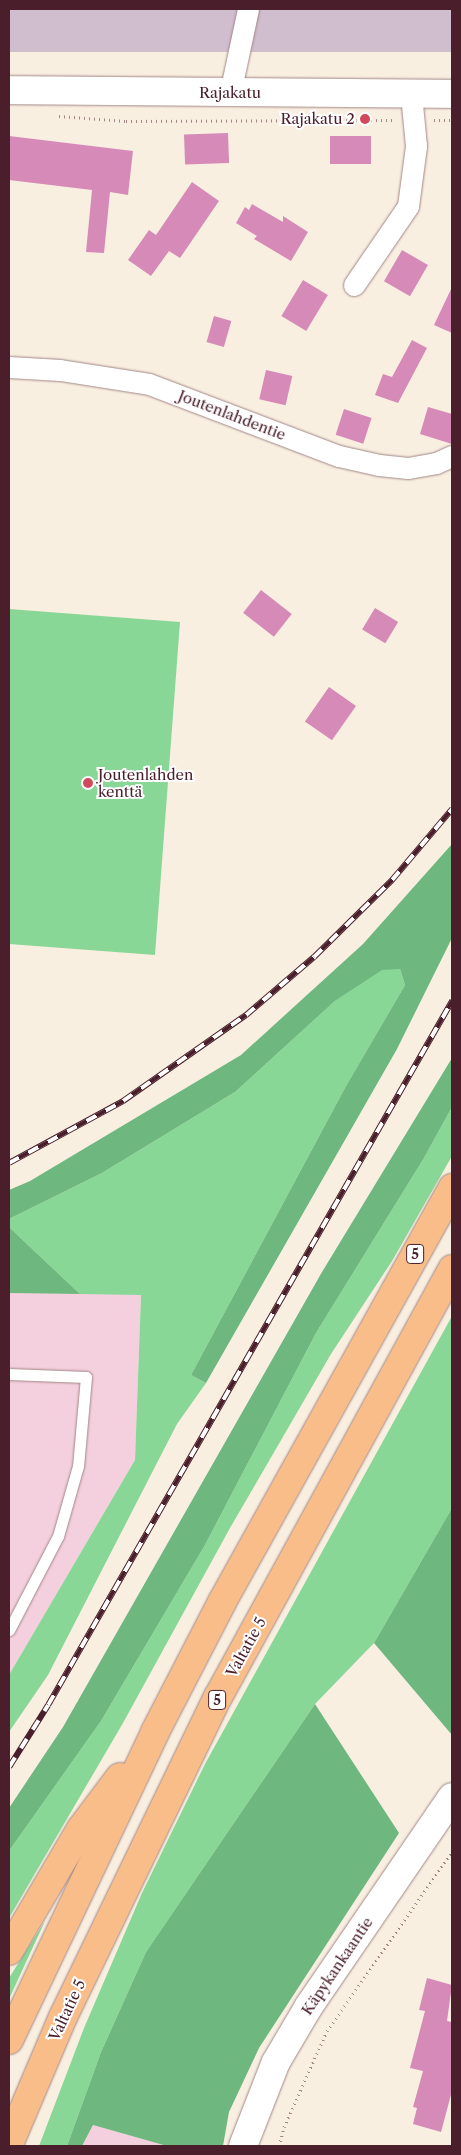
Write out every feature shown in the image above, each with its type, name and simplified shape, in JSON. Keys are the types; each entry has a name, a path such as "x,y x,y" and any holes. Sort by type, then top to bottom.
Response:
{"highway":[{"name":"5","path":"9,2040 155,1732 222,1602 452,1188"},
{"name":"Valtatie 5","path":"9,2144 63,2017 218,1697 452,1269"},
{"path":"9,1951 82,1829 155,1732"}],"street":[{"path":"230,93 248,9"},
{"name":"Rajakatu","path":"9,90 230,93 413,107 452,94"},
{"path":"354,285 408,206 416,146 413,107"},
{"name":"Joutenlahdentie","path":"9,367 60,370 150,384 339,456 379,465 408,468 436,463 452,456"},
{"name":"Käpykankaantie","path":"243,2146 276,2062 295,2030 452,1797"}],"lane":[{"path":"9,1374 86,1378 78,1466 58,1536 9,1630"}],"path":[{"path":"58,116 126,121 413,107 452,120"},
{"path":"279,2146 284,2127 327,2031 452,1852"}],"shaded area":[{"path":"9,9 452,9 452,52 9,52"},
{"path":"9,1293 141,1294 135,1460 9,1675"},
{"path":"93,2125 167,2146 82,2146"}],"green space":[{"name":"Joutenlahden kenttä","path":"9,609 180,622 155,955 9,944"},
{"path":"452,844 452,938 397,1049 206,1383 191,1375 346,1086 405,985 400,969 382,970 335,1001 235,1092 102,1173 9,1219 9,1190 30,1181 241,1055 363,944"},
{"path":"382,969 400,969 405,985 346,1086 191,1375 206,1383 177,1424 48,1675 9,1732 9,1675 135,1460 141,1295 80,1294 9,1227 9,1219 102,1173 235,1092 335,1001"},
{"path":"452,1058 452,1107 424,1158 316,1333 205,1545 101,1721 9,1851 9,1808 63,1727 322,1272"},
{"path":"452,1107 452,1156 392,1261 331,1354 230,1528 123,1723 9,1918 9,1851 101,1721 205,1545 316,1333 424,1158"},
{"path":"9,1227 80,1294 9,1293"},
{"path":"452,1316 452,1508 374,1643 315,1704 146,1952 101,2052 67,2146 39,2146 84,2028 142,1893 205,1764"},
{"path":"452,1508 452,1735 374,1643"},
{"path":"315,1704 399,1833 259,2048 229,2112 223,2146 167,2146 93,2125 82,2146 67,2146 101,2052 146,1952"},
{"path":"45,1921 9,1999 9,1978"}],"building":[{"path":"228,133 229,163 185,165 184,135"},
{"path":"9,136 133,151 128,195 110,192 104,253 86,252 92,190 9,180"},
{"path":"330,136 371,136 371,164 330,164"},
{"path":"192,182 219,201 180,258 169,251 151,276 128,260 149,230 156,235"},
{"path":"252,204 283,222 283,216 308,232 291,261 254,239 257,236 236,223 245,207 249,210"},
{"path":"402,250 428,265 410,296 384,281"},
{"path":"303,280 328,295 306,331 281,316"},
{"path":"452,287 452,333 434,325"},
{"path":"214,316 231,321 224,347 207,342"},
{"path":"412,340 427,348 398,403 375,395 383,374 392,377"},
{"path":"266,370 292,376 286,405 259,399"},
{"path":"428,407 452,414 452,444 420,434"},
{"path":"344,409 372,418 363,444 336,435"},
{"path":"261,590 292,614 274,637 243,613"},
{"path":"375,608 398,622 385,643 362,629"},
{"path":"329,687 356,706 332,740 305,721"},
{"path":"427,1978 452,1985 447,2021 452,2022 452,2091 441,2132 413,2124 417,2108 413,2107 423,2071 410,2068 425,2011 419,2010"}],"railway":[{"path":"9,1163 123,1101 246,1015 314,957 392,880 452,809"},
{"path":"9,1767 48,1705 452,1001"}],"place":[{"name":"Rajakatu 2","path":"365,119"},
{"name":"Joutenlahden kenttä","path":"88,783"}]}
